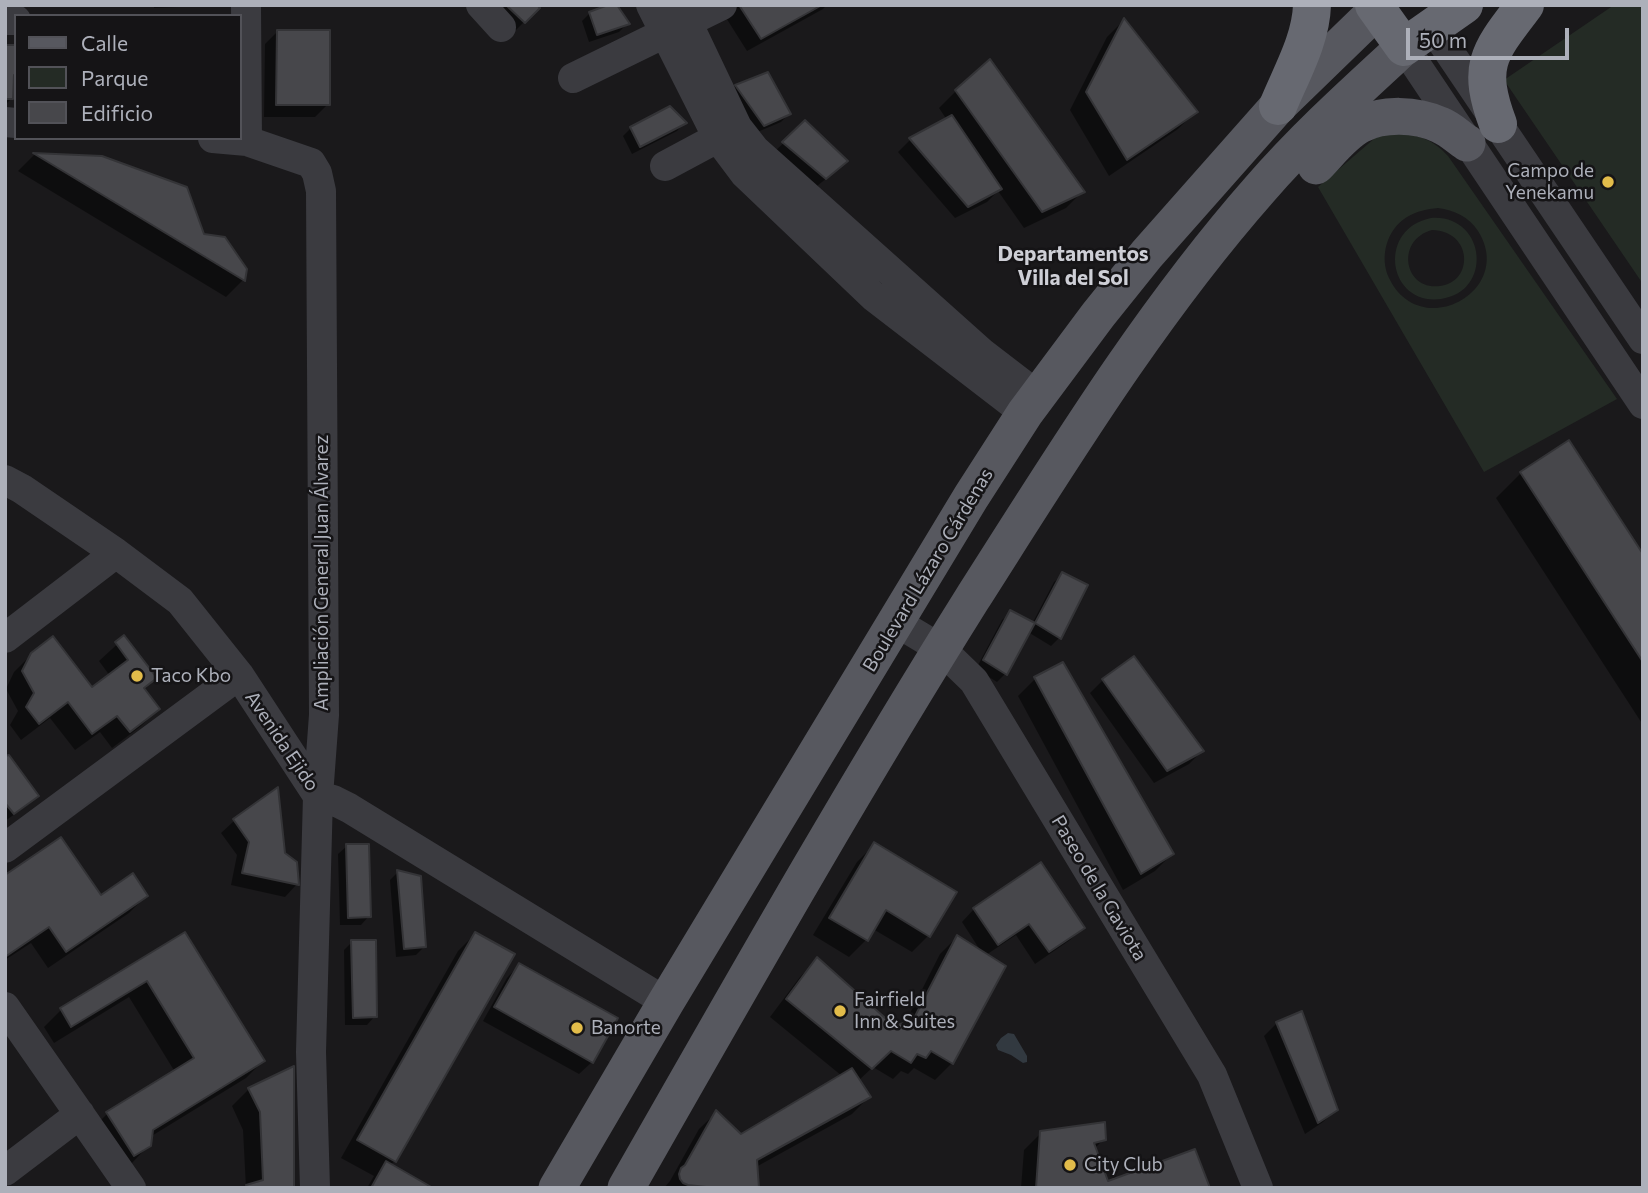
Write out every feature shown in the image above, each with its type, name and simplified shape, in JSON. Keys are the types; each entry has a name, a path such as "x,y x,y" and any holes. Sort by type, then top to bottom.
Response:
{"highway":[{"path":"1278,106 1305,41 1312,5"},
{"path":"1378,7 1418,27 1464,5"},
{"path":"1482,134 1489,97 1486,77 1491,55 1496,44 1524,12"}],"main road":[{"name":"Boulevard Lázaro Cárdenas","path":"556,1188 971,497 1032,405 1147,254 1278,106 1378,7"},
{"path":"626,1188 820,850 941,649 1073,439 1124,364 1189,275 1261,188 1418,27"},
{"path":"1073,439 1214,272 1272,210 1359,125 1381,119 1406,117 1482,134"}],"street":[{"path":"481,5 501,27"},
{"path":"652,5 678,20 727,132 755,150 982,354 1032,405"},
{"path":"573,78 678,20 722,5"},
{"path":"236,140 247,141 243,18"},
{"path":"1418,27 1643,404"},
{"path":"665,166 727,132"},
{"path":"1482,134 1643,339"},
{"name":"Ampliación General Juan Álvarez","path":"247,141 311,163 317,173 321,191 324,715 318,796 311,1052 315,1188"},
{"name":"Avenida Ejido","path":"5,480 116,553 180,601 239,675 318,796 340,803 666,1002"},
{"path":"5,638 116,553"},
{"name":"Paseo de la Gaviota","path":"896,622 941,649 974,681 1212,1074 1258,1188"},
{"path":"5,848 239,675"},
{"path":"5,1007 131,1188"},
{"path":"5,1171 80,1114"}],"green space":[{"name":"Campo de Yenekamu","path":"1614,5 1643,5 1643,284 1504,80"},
{"path":"1402,133 1422,138 1448,156 1617,399 1484,472 1318,187 1375,138","holes":["1444,209 1466,218 1478,231 1486,253 1484,273 1475,289 1459,301 1441,308 1421,307 1403,297 1389,278 1385,261 1387,244 1394,229 1407,217 1426,210"]},
{"path":"1431,218 1449,220 1463,228 1472,240 1476,269 1470,283 1458,293 1441,299 1423,298 1409,291 1400,279 1396,250 1402,236 1413,225","holes":["1432,230 1446,233 1462,247 1463,267 1459,276 1440,286 1418,281 1409,264 1409,253 1413,244 1420,235"]}],"shaded area":[{"path":"1008,1033 1014,1034 1027,1056 1027,1062 1023,1063 998,1050 996,1045"}],"building":[{"path":"506,5 537,5 540,8 525,23"},
{"path":"608,5 617,5 630,24 597,35 589,12"},
{"path":"739,5 822,5 761,39"},
{"path":"1124,18 1198,112 1127,160 1086,92"},
{"path":"277,30 330,30 330,105 276,105"},
{"path":"5,45 14,45 13,99 5,99"},
{"path":"990,59 1085,192 1042,212 955,90"},
{"path":"768,72 791,114 764,126 735,85"},
{"path":"670,106 687,123 640,147 630,127"},
{"path":"952,115 1002,189 968,207 909,138"},
{"path":"805,120 848,161 826,179 782,142"},
{"path":"33,153 102,156 187,187 204,234 225,237 247,269 245,281"},
{"path":"1569,440 1643,554 1643,662 1520,472"},
{"path":"1062,572 1088,585 1061,639 1035,623"},
{"path":"1010,610 1035,623 1007,675 983,660"},
{"path":"124,635 157,678 144,688 160,709 130,732 117,716 92,734 68,702 39,724 26,707 34,693 22,671 31,653 53,636 92,687 128,660 115,642"},
{"path":"1134,656 1204,751 1167,771 1102,679"},
{"path":"1063,662 1174,854 1141,874 1034,677"},
{"path":"9,755 39,796 14,814 5,803 5,756"},
{"path":"278,787 285,853 297,862 299,885 242,873 249,842 233,819"},
{"path":"61,837 101,895 133,873 148,896 66,952 49,927 5,957 5,875"},
{"path":"874,842 957,892 930,937 886,910 868,941 829,918"},
{"path":"346,844 369,844 371,917 348,918"},
{"path":"1041,862 1085,928 1049,952 1029,924 998,945 973,908"},
{"path":"397,870 421,876 426,947 404,949"},
{"path":"185,932 265,1061 153,1130 151,1146 134,1156 106,1112 194,1058 147,981 71,1027 60,1008"},
{"path":"475,932 515,954 396,1162 357,1140"},
{"name":"Fairfield Inn & Suites","path":"957,935 1006,966 953,1064 931,1051 926,1058 917,1054 911,1063 891,1051 872,1069 786,999 817,957 893,1025 912,1022"},
{"path":"351,940 376,940 377,1017 353,1018"},
{"path":"519,963 618,1018 593,1063 494,1007"},
{"path":"1302,1011 1338,1110 1318,1123 1276,1022"},
{"path":"294,1066 294,1188 247,1188 246,1185 263,1180 260,1112 248,1088"},
{"path":"852,1068 871,1097 757,1160 759,1188 688,1185 680,1179 681,1168 716,1110 741,1134"},
{"name":"City Club","path":"1105,1122 1106,1140 1094,1143 1108,1181 1195,1149 1210,1188 1036,1188 1040,1131"},
{"path":"386,1161 433,1188 371,1188"}],"place":[{"name":"Campo de Yenekamu","path":"1608,182"},
{"name":"Taco Kbo","path":"137,676"},
{"name":"Fairfield Inn & Suites","path":"840,1011"},
{"name":"Banorte","path":"577,1028"},
{"name":"City Club","path":"1070,1165"}],"district":[{"name":"Departamentos Villa del Sol","path":"1073,266"}]}
